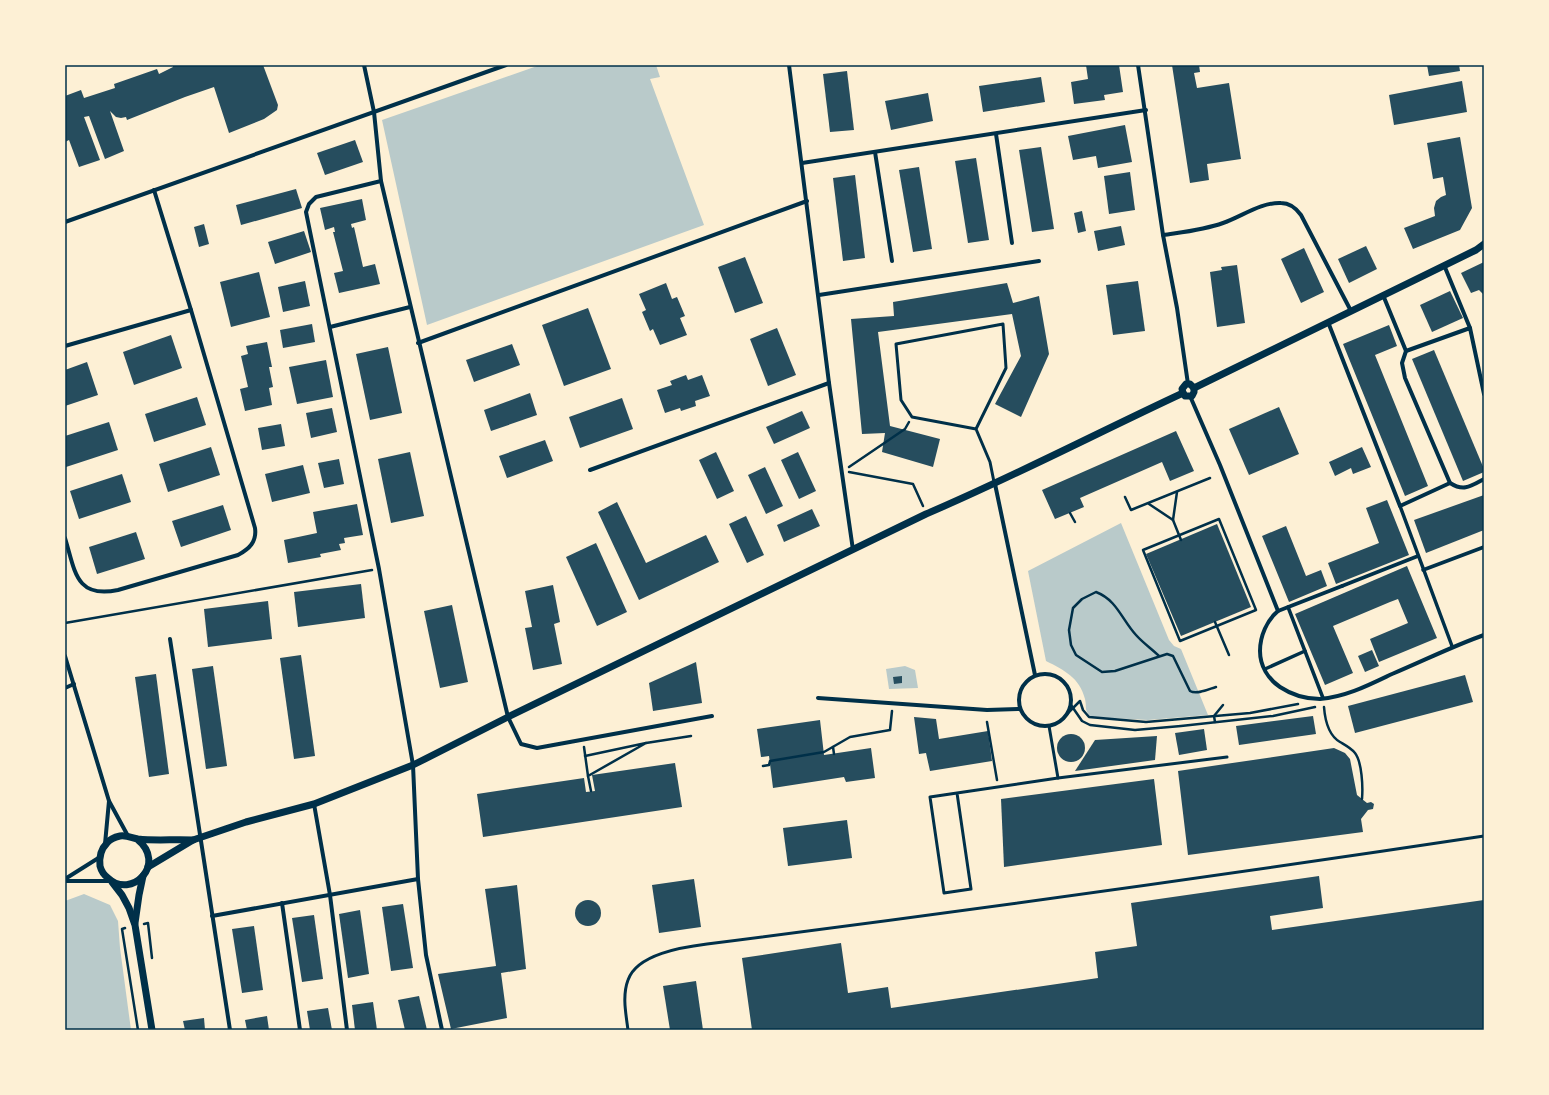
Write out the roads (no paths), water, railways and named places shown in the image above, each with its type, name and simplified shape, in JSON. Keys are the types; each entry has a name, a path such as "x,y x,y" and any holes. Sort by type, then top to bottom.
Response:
{"street":[{"path":"364,65 374,112 381,182 418,343 508,717 521,744 537,748 712,716"},
{"path":"65,222 506,65"},
{"path":"789,65 829,383 853,551"},
{"path":"1138,65 1146,110 1163,235 1191,386 1194,392 1190,396"},
{"path":"802,163 1146,110"},
{"path":"996,134 1012,242"},
{"path":"875,152 892,261"},
{"path":"381,182 316,197 307,207 306,215 379,569 413,765 418,879 426,955 442,1030"},
{"path":"65,538 80,581 88,589 100,592 118,590 232,557 246,550 254,542 256,533 255,528 154,190"},
{"path":"418,343 806,201"},
{"path":"1163,235 1212,227 1275,203 1290,205 1297,210 1301,216 1351,311"},
{"path":"1476,250 1484,244"},
{"path":"1182,393 1183,387 1191,386 1484,247"},
{"path":"818,295 1039,261"},
{"path":"1444,265 1470,328 1484,394"},
{"path":"1383,295 1406,351 1402,363 1405,378 1450,483 1462,488 1469,487 1484,479"},
{"path":"330,327 410,307"},
{"path":"65,346 191,310"},
{"path":"1328,322 1400,506 1452,646"},
{"path":"1406,351 1470,328"},
{"path":"590,470 829,383"},
{"path":"1182,393 1186,396 1190,396"},
{"path":"148,867 193,840 246,822 314,804 413,765 508,717 853,551 926,514 995,484 1182,393"},
{"path":"1190,396 1220,465 1278,611"},
{"path":"1400,506 1450,483"},
{"path":"995,484 1034,675"},
{"path":"1423,570 1484,547"},
{"path":"1418,556 1278,611 1268,622 1261,643 1261,659 1265,669 1273,681 1292,694 1302,697 1321,698 1344,694 1366,686 1452,646 1484,635"},
{"path":"1288,607 1321,698"},
{"path":"170,639 230,1030"},
{"path":"1265,669 1305,651"},
{"path":"65,656 109,801 128,836"},
{"path":"1042,673 1051,674 1065,682 1069,689 1072,707 1063,719 1056,724 1040,726 1025,717 1020,710 1019,693 1025,683 1034,675 1042,673"},
{"path":"65,688 74,684"},
{"path":"818,698 987,710 1020,710"},
{"path":"109,801 105,845 100,858 100,867 122,895 129,908 135,925 152,1030"},
{"path":"314,804 330,895 348,1030"},
{"path":"105,845 115,837 128,836 137,839 193,840"},
{"path":"135,925 143,876 148,867 149,859 143,844 137,839"},
{"path":"65,880 100,858"},
{"path":"65,880 111,881 122,885 128,885 136,882 143,876"},
{"path":"212,916 418,879"},
{"path":"282,903 300,1030"}],"lane":[{"path":"976,429 912,417 901,400 896,344 1003,324 1006,368 976,429 990,462 995,484"},
{"path":"1049,726 1058,778"},
{"path":"957,793 971,889 944,893 930,797 1058,778 1227,757"},
{"path":"628,1030 625,999 626,987 630,976 648,959 680,949 707,944 1228,874 1484,836"}]}
